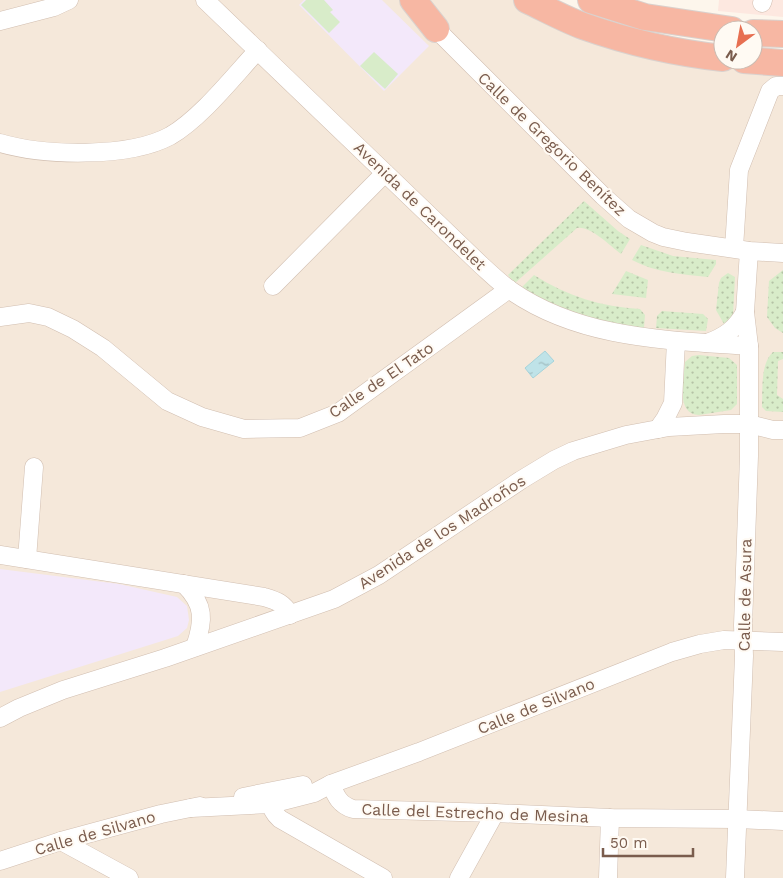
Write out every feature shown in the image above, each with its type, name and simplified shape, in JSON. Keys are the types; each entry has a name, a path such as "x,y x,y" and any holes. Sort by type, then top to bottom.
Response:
{"highway":[{"path":"412,0 436,29"},
{"path":"506,0 533,13 649,46 713,57"},
{"path":"527,0 582,26"},
{"path":"591,0 644,17 713,27"},
{"path":"617,0 644,17"},
{"path":"763,33 783,34"},
{"path":"763,61 783,63"}],"street":[{"path":"0,20 54,7 69,0"},
{"name":"Avenida de Carondelet","path":"205,0 481,265 509,289 552,313 586,326 628,335 676,341 749,346"},
{"name":"Calle de Gregorio Benítez","path":"404,0 436,29 603,196 629,219 653,233 669,238 741,249 783,253"},
{"path":"0,144 42,151 81,152 139,148 170,136 187,123 258,50"},
{"name":"Calle de Asura","path":"735,878 750,456 748,424 749,346 741,249 738,170 772,88 783,86"},
{"path":"273,286 385,173"},
{"name":"Calle de El Tato","path":"0,318 7,315 29,313 48,317 73,329 103,348 167,401 202,417 244,429 300,428 338,413 509,289"},
{"path":"706,343 726,334 739,322 745,312"},
{"path":"658,429 669,413 673,402 676,341"},
{"path":"673,402 678,419 683,426"},
{"name":"Avenida de los Madroños","path":"0,718 63,690 334,599 379,575 554,460 593,444 658,429 683,426 748,424 773,430 783,430"},
{"path":"27,559 34,467"},
{"path":"0,555 278,601 284,605 290,615"},
{"path":"184,584 197,599 202,613 201,629 195,647"},
{"name":"Calle de Silvano","path":"0,861 61,841 161,814 275,796 309,785 331,784 428,749 672,652 700,644 724,640 783,642"},
{"name":"Calle del Estrecho de Mesina","path":"331,784 342,804 353,809 610,818 783,821"},
{"path":"275,796 272,810 280,820 383,878"},
{"path":"459,878 495,813"},
{"path":"608,878 610,818"},
{"path":"61,841 129,878"}],"shaded area":[{"path":"0,0 527,0 582,26 713,50 713,70 763,70 763,59 783,63 783,878 0,878"},
{"path":"304,0 382,0 429,46 384,91 299,5"},
{"path":"719,0 783,0 783,17 718,11"},
{"path":"0,569 119,584 177,597 187,606 189,620 187,628 178,636 0,692"}],"green space":[{"path":"306,0 324,0 333,10 330,12 340,22 329,33 301,5"},
{"path":"374,52 398,74 385,89 360,66"},
{"path":"584,201 630,239 621,254 594,233 577,228 515,283 508,275"},
{"path":"641,245 673,256 716,260 716,264 708,277 650,268 632,260"},
{"path":"783,270 783,333 775,328 767,317 769,281"},
{"path":"626,271 648,280 646,298 612,294"},
{"path":"728,273 735,277 733,316 724,324 716,310 719,283 721,278"},
{"path":"534,275 559,289 585,299 612,306 640,309 645,315 644,328 612,323 581,315 550,303 521,288"},
{"path":"662,311 703,314 708,319 706,331 656,328 657,316"},
{"path":"773,352 783,352 783,359 778,361 777,395 783,399 783,412 766,411 762,407 764,370"},
{"path":"692,356 729,358 737,365 737,404 731,410 699,415 691,413 687,409 683,394 685,362"}],"water":[{"path":"545,351 554,361 533,378 525,368"}]}
